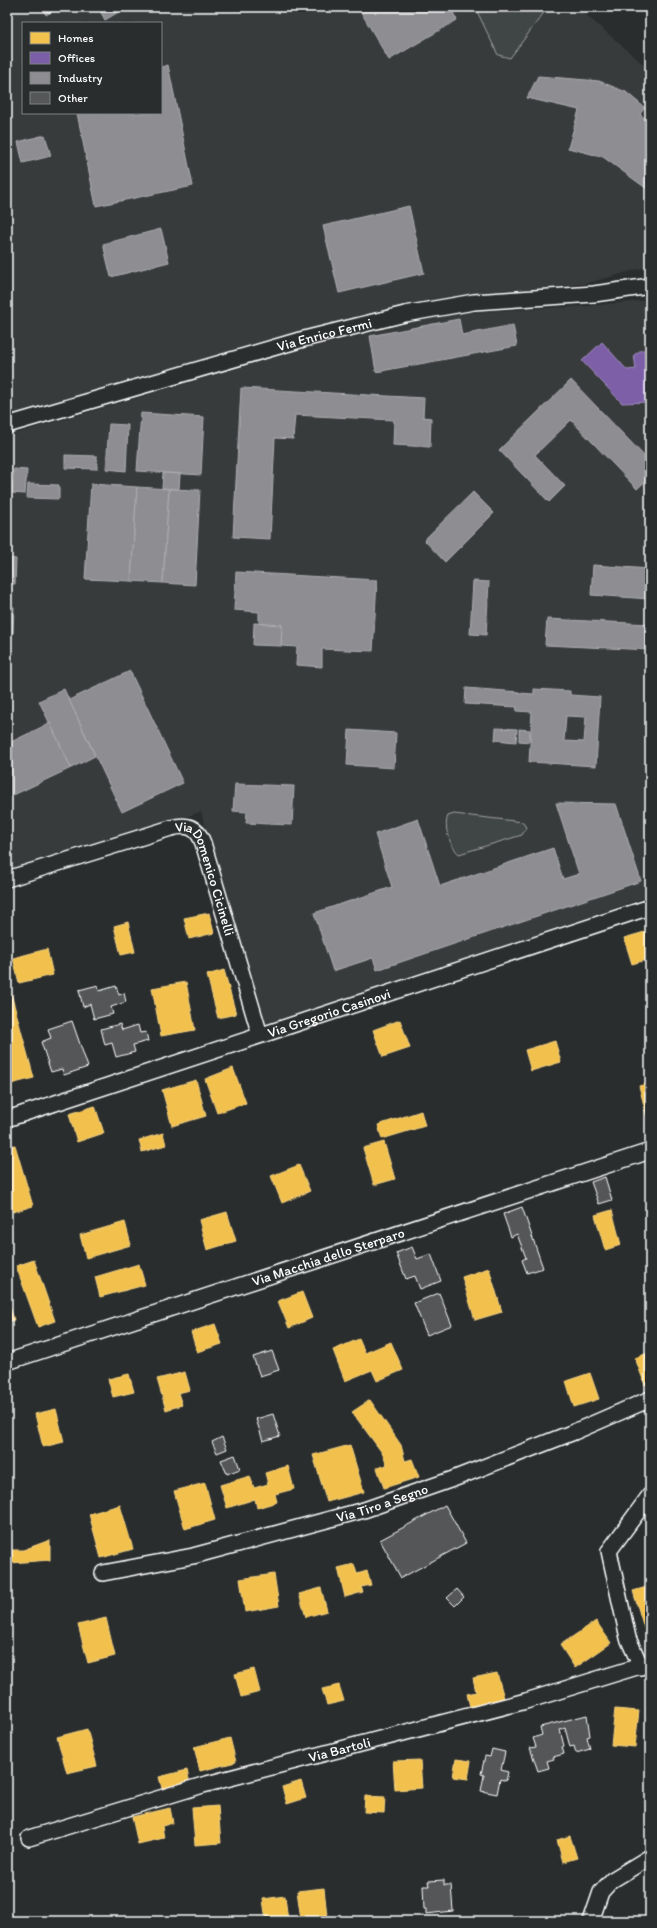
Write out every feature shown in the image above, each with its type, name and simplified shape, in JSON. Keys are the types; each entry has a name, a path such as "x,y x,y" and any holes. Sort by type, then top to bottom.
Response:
{"street":[{"name":"Via Enrico Fermi","path":"7,425 300,340 406,314 474,302 594,294 650,286"},
{"name":"Via Domenico Cicinelli","path":"7,879 171,828 181,826 192,827 203,842 260,1035"},
{"name":"Via Gregorio Casinovi","path":"7,1119 650,907"},
{"name":"Via Macchia dello Sterparo","path":"7,1362 650,1151"},
{"name":"Via Tiro a Segno","path":"103,1573 193,1556 371,1508 567,1434 650,1399"},
{"path":"646,1665 628,1638 609,1551 650,1495"},
{"name":"Via Bartoli","path":"29,1838 203,1785 526,1701 646,1665"},
{"path":"591,1921 601,1892 612,1880 650,1857"}],"shaded area":[{"path":"7,7 475,7 498,55 510,58 548,7 577,7 650,70 650,266 584,284 455,296 237,349 7,418"},
{"path":"475,7 548,7 510,58 498,55"},
{"path":"650,300 650,896 266,1029 201,812 7,873 7,436 292,352 449,313 587,306"},
{"path":"454,814 523,822 526,828 522,835 459,854 450,841 446,825 448,816"}],"building: Homes":[{"path":"209,913 214,933 189,939 184,918"},
{"path":"128,922 135,952 121,955 114,926"},
{"path":"648,931 650,939 650,959 632,964 624,938"},
{"path":"47,949 53,975 19,983 13,958"},
{"path":"224,970 236,1014 218,1018 207,975"},
{"path":"186,982 195,1030 161,1036 152,988"},
{"path":"7,990 10,990 34,1078 7,1085"},
{"path":"400,1020 410,1048 383,1057 373,1030"},
{"path":"555,1041 561,1062 531,1071 525,1050"},
{"path":"233,1068 246,1103 217,1113 205,1079"},
{"path":"196,1080 206,1116 172,1126 162,1090"},
{"path":"650,1083 650,1116 647,1117 639,1086"},
{"path":"95,1106 104,1133 77,1142 69,1114"},
{"path":"421,1111 425,1126 382,1139 378,1125"},
{"path":"163,1133 166,1145 142,1152 139,1140"},
{"path":"384,1142 395,1179 374,1185 363,1148"},
{"path":"15,1145 33,1206 13,1212 7,1193 7,1147"},
{"path":"299,1165 310,1191 282,1203 271,1176"},
{"path":"612,1210 621,1245 605,1250 595,1215"},
{"path":"227,1212 236,1241 207,1250 199,1220"},
{"path":"125,1222 131,1245 86,1258 80,1235"},
{"path":"34,1260 55,1321 38,1327 16,1266"},
{"path":"139,1264 145,1285 100,1297 95,1277"},
{"path":"489,1268 502,1312 475,1320 462,1277"},
{"path":"302,1292 312,1318 289,1328 278,1301"},
{"path":"7,1298 14,1320 7,1322"},
{"path":"215,1324 222,1344 197,1352 191,1332"},
{"path":"359,1339 365,1353 391,1342 403,1370 377,1381 372,1370 345,1381 333,1350"},
{"path":"650,1352 650,1383 645,1385 635,1358"},
{"path":"185,1372 190,1390 178,1393 182,1405 166,1410 157,1379"},
{"path":"590,1373 599,1399 574,1407 566,1381"},
{"path":"129,1374 134,1392 113,1397 108,1379"},
{"path":"370,1400 401,1445 405,1461 412,1459 419,1477 384,1488 377,1468 387,1465 383,1454 352,1412"},
{"path":"56,1409 64,1442 43,1447 35,1414"},
{"path":"350,1445 364,1492 327,1502 313,1455"},
{"path":"288,1466 294,1489 275,1494 277,1502 257,1508 255,1499 227,1508 220,1485 250,1476 254,1488 268,1484 265,1473"},
{"path":"205,1483 215,1520 185,1529 174,1491"},
{"path":"120,1505 133,1549 101,1558 89,1514"},
{"path":"50,1540 50,1560 11,1563 12,1550 23,1550"},
{"path":"354,1564 357,1574 367,1571 371,1585 361,1587 363,1592 345,1597 338,1568"},
{"path":"274,1574 279,1606 245,1612 240,1579"},
{"path":"650,1586 650,1637 647,1638 633,1591"},
{"path":"321,1588 327,1611 306,1617 299,1594"},
{"path":"106,1618 115,1656 88,1663 78,1625"},
{"path":"596,1621 611,1643 575,1668 560,1645"},
{"path":"254,1669 260,1692 241,1697 235,1674"},
{"path":"497,1673 504,1698 470,1707 467,1694 476,1692 473,1678"},
{"path":"339,1685 344,1701 327,1705 322,1689"},
{"path":"615,1709 639,1711 635,1747 611,1745"},
{"path":"87,1729 97,1766 67,1773 57,1737"},
{"path":"230,1738 236,1762 200,1771 194,1747"},
{"path":"456,1759 471,1761 468,1779 453,1777"},
{"path":"420,1760 422,1788 395,1790 393,1761"},
{"path":"187,1770 190,1784 163,1792 159,1777"},
{"path":"301,1781 306,1798 287,1804 282,1787"},
{"path":"365,1796 385,1797 384,1813 364,1812"},
{"path":"218,1806 221,1843 195,1845 192,1808"},
{"path":"170,1808 173,1823 162,1826 164,1838 138,1844 132,1817"},
{"path":"570,1836 577,1858 563,1862 557,1840"},
{"path":"324,1888 327,1916 301,1919 297,1891"},
{"path":"285,1896 288,1921 266,1921 263,1899"}],"building: Offices":[{"path":"602,342 627,370 636,369 634,355 641,350 650,350 650,402 622,403 582,361"}],"building: Industry":[{"path":"42,7 60,7 46,15"},
{"path":"98,7 127,7 105,20"},
{"path":"358,7 450,7 457,20 389,60"},
{"path":"168,65 193,186 96,206 77,114 162,114 162,67"},
{"path":"538,76 599,81 626,92 645,108 640,114 650,123 650,191 603,157 568,148 579,110 527,98"},
{"path":"45,135 51,156 23,163 18,142"},
{"path":"409,206 424,273 339,293 323,226"},
{"path":"161,229 169,262 111,277 103,244"},
{"path":"8,287 12,306 7,307 7,288"},
{"path":"459,319 462,335 513,325 517,346 376,372 370,336"},
{"path":"571,380 650,462 650,477 637,489 571,420 535,455 565,486 549,502 499,450"},
{"path":"241,388 424,398 423,417 431,418 430,447 393,445 394,420 295,415 293,439 275,438 270,539 233,537"},
{"path":"141,413 204,417 201,475 137,471"},
{"path":"109,424 128,425 126,471 106,469"},
{"path":"65,455 97,456 97,469 65,468"},
{"path":"14,469 27,470 25,494 12,493"},
{"path":"163,473 180,474 179,489 162,488"},
{"path":"28,484 59,485 59,499 27,498"},
{"path":"91,484 137,487 131,581 85,579"},
{"path":"137,487 169,489 163,583 131,581"},
{"path":"169,489 200,490 195,585 163,583"},
{"path":"473,492 494,513 445,562 424,540"},
{"path":"7,558 16,559 15,584 7,584"},
{"path":"593,565 650,569 650,599 591,595"},
{"path":"236,572 377,580 373,651 322,649 322,667 296,665 297,647 281,646 282,625 259,624 259,612 234,610"},
{"path":"473,581 489,582 486,635 470,634"},
{"path":"7,606 14,607 13,633 7,633"},
{"path":"547,619 650,624 650,650 545,645"},
{"path":"254,623 282,625 281,646 253,645"},
{"path":"130,671 183,783 122,812 69,700"},
{"path":"466,688 534,694 534,689 570,691 570,695 600,697 596,766 529,762 532,712 516,711 517,707 465,704","holes":["566,716 586,717 584,742 564,741"]},
{"path":"64,689 95,756 71,768 39,701"},
{"path":"50,723 71,768 7,798 7,744"},
{"path":"496,728 517,729 516,742 495,740"},
{"path":"519,729 530,730 529,742 519,741"},
{"path":"349,730 396,733 394,768 347,765"},
{"path":"235,784 294,786 292,825 246,823 247,812 233,811"},
{"path":"556,803 616,804 641,881 377,970 373,958 333,971 314,913 392,887 375,834 418,819 440,886 553,848 563,879 579,874"}],"building: Other":[{"path":"98,985 99,991 116,986 119,995 124,993 126,1002 111,1007 113,1014 94,1019 90,1004 83,1007 79,990"},
{"path":"72,1021 88,1067 64,1075 62,1069 51,1072 41,1042 51,1038 48,1029"},
{"path":"120,1024 122,1030 138,1025 140,1033 146,1032 148,1041 133,1045 135,1052 116,1057 112,1043 105,1045 101,1029"},
{"path":"605,1177 612,1200 599,1204 591,1182"},
{"path":"522,1207 543,1268 527,1273 522,1260 526,1258 517,1234 511,1237 503,1214"},
{"path":"412,1247 417,1259 431,1254 441,1281 420,1289 415,1276 406,1279 396,1253"},
{"path":"439,1293 452,1325 427,1335 414,1303"},
{"path":"272,1351 279,1370 260,1376 253,1357"},
{"path":"273,1414 280,1436 263,1441 256,1419"},
{"path":"222,1437 227,1449 217,1453 212,1442"},
{"path":"235,1455 240,1469 227,1474 221,1460"},
{"path":"445,1505 466,1543 401,1578 380,1540"},
{"path":"457,1589 464,1597 455,1606 447,1598"},
{"path":"587,1715 590,1736 587,1737 590,1749 576,1753 574,1746 570,1747 565,1728 560,1730 564,1746 562,1747 564,1754 553,1757 554,1759 547,1761 549,1768 538,1771 530,1748 536,1747 533,1738 542,1735 540,1727"},
{"path":"492,1749 505,1752 501,1770 508,1772 506,1781 500,1779 497,1794 481,1791 484,1775 481,1774 485,1756 490,1757"},
{"path":"444,1880 444,1885 451,1885 453,1911 426,1914 426,1909 424,1909 423,1886 429,1886 428,1881"}]}
